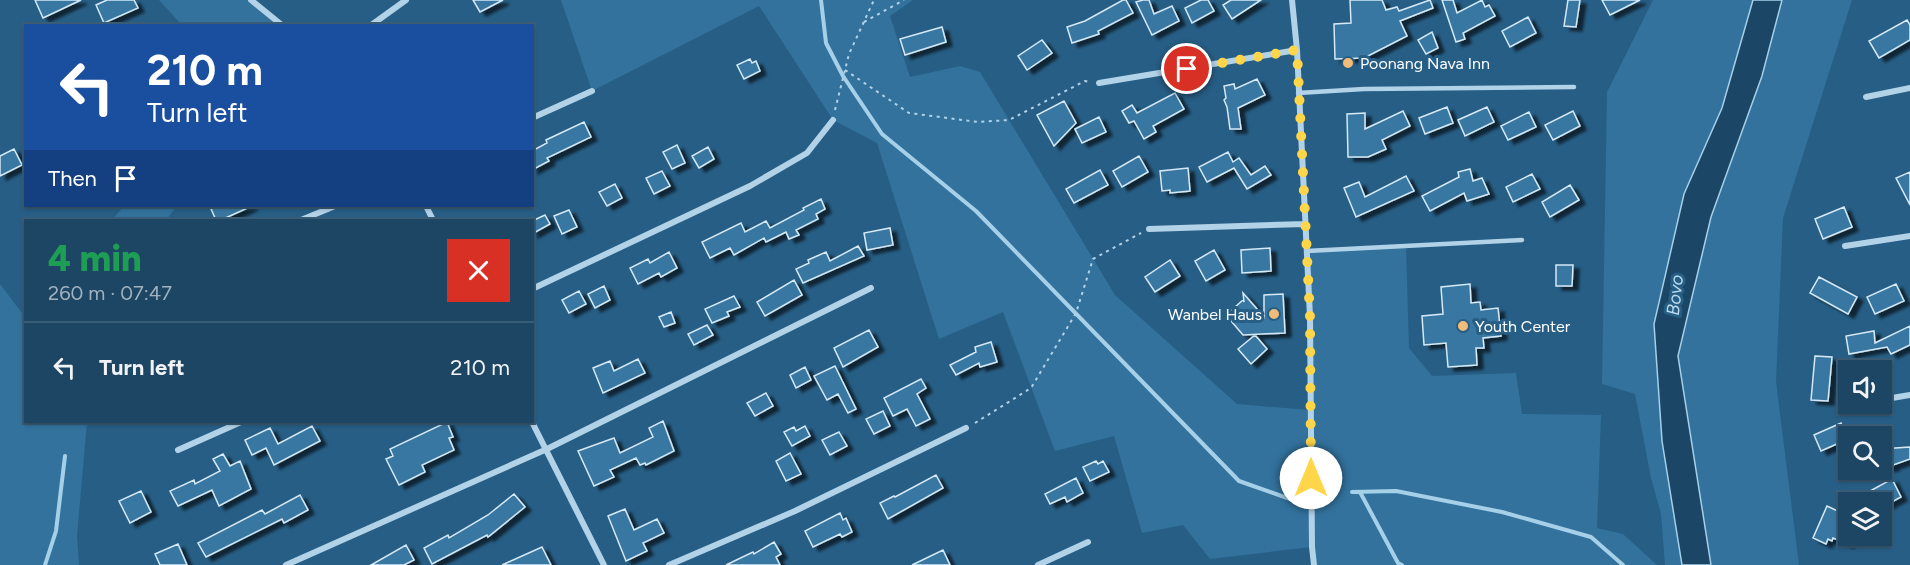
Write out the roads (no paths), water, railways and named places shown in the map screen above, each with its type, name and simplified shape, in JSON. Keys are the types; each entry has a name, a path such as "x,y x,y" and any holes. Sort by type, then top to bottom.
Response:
{"street":[{"path":"373,24 406,0"},
{"path":"1292,0 1297,50 1310,317 1314,565"},
{"path":"254,1 281,24"},
{"path":"1100,83 1297,50"},
{"path":"1866,97 1910,88"},
{"path":"534,117 592,91"},
{"path":"534,288 750,186 807,153 833,120"},
{"path":"303,219 333,207"},
{"path":"1149,229 1305,224"},
{"path":"1845,246 1910,236"},
{"path":"286,565 547,449 871,288"},
{"path":"1892,398 1910,395"},
{"path":"178,450 239,423"},
{"path":"533,423 604,565"},
{"path":"669,565 795,511 966,428"},
{"path":"1038,565 1088,542"}],"lane":[{"path":"1298,93 1364,89 1574,87"},
{"path":"1307,251 1522,240"}],"water":[{"name":"Bovo","path":"1753,0 1782,0 1762,76 1711,217 1678,356 1711,565 1682,565 1662,441 1654,324 1684,194 1722,108"}],"waterway":[{"path":"821,0 826,43 843,76 882,134 976,211 1239,481 1290,499"},
{"path":"45,565 56,531 65,456"},
{"path":"1352,492 1396,491 1502,512 1591,537 1623,565"},
{"path":"1360,492 1398,563 1402,565"}],"place":[{"name":"Poonang Nava Inn","path":"1348,63"},
{"name":"Wanbel Haus","path":"1274,314"},
{"name":"Youth Center","path":"1463,326"}]}
